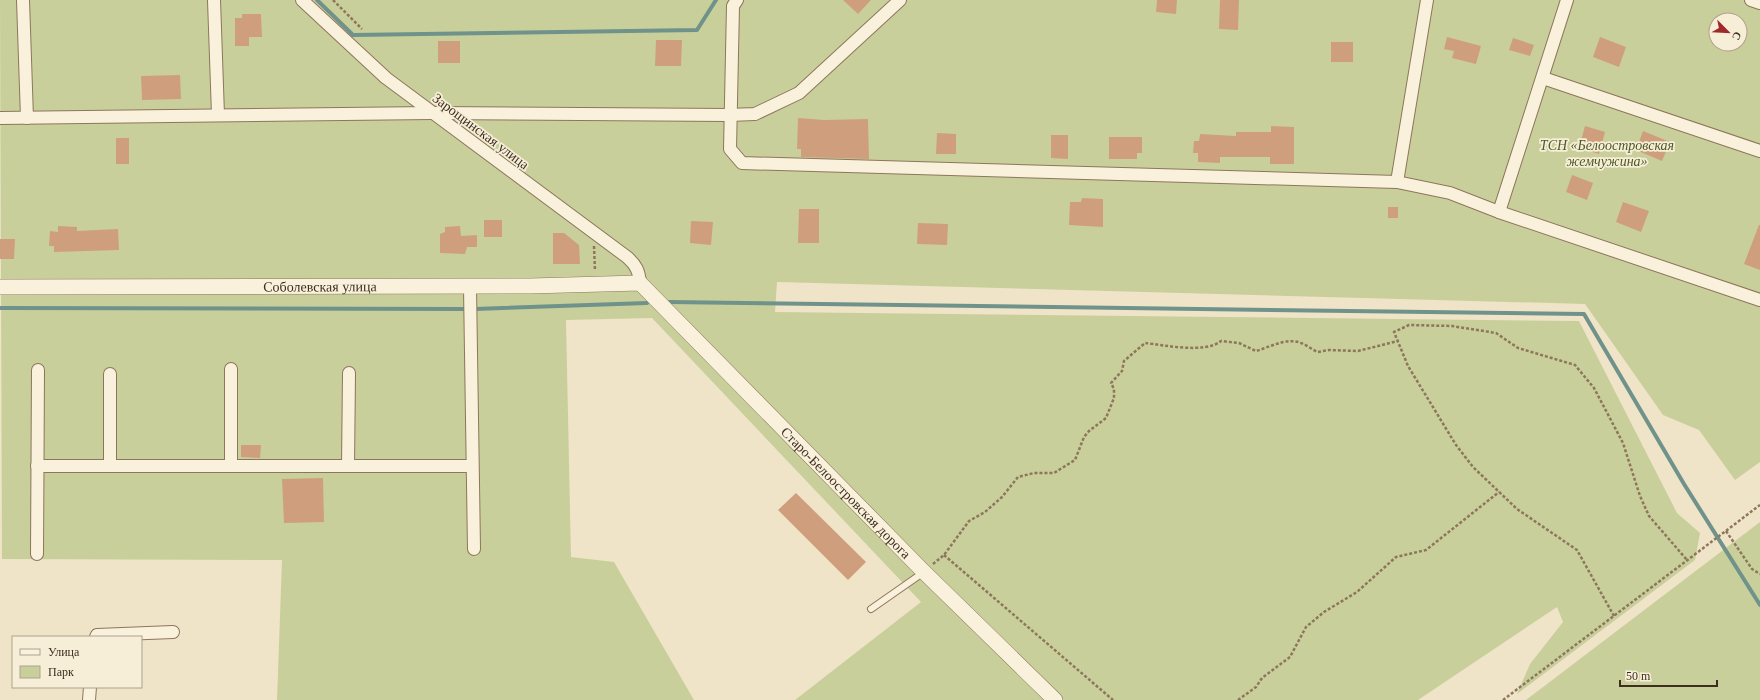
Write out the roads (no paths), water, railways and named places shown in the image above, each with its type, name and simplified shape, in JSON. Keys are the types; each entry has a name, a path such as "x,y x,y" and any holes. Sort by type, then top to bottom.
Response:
{"street":[{"path":"23,0 27,118"},
{"path":"214,0 218,115"},
{"name":"Зарощинская улица","path":"302,0 386,78 627,257 634,263 639,272 640,283"},
{"path":"737,0 733,6 730,149 742,163 1397,182 1450,193 1499,212 1760,300"},
{"path":"0,118 432,113 755,114 799,93 900,0"},
{"path":"1397,182 1427,0"},
{"path":"1499,212 1567,0"},
{"path":"1751,0 1760,3"},
{"path":"1543,78 1760,151"},
{"name":"Соболевская улица","path":"0,287 470,286 640,283"},
{"name":"Старо-Белоостровская дорога","path":"640,283 924,572 1055,700"},
{"path":"470,286 474,549"},
{"path":"231,369 231,466"},
{"path":"37,554 38,370"},
{"path":"348,466 349,373"},
{"path":"110,374 110,466"},
{"path":"37,466 472,466"},
{"path":"96,636 173,632"},
{"path":"82,700 89,700 90,688"}],"lane":[{"path":"871,609 924,572"}],"waterway":[{"path":"317,0 353,35 697,30 716,0"},
{"path":"669,302 1584,314 1684,484 1760,605"},
{"path":"475,309 647,303"},
{"path":"0,308 463,309"}],"park label":[{"name":"ТСН «Белоостровская жемчужина»","path":"1607,154"}]}
